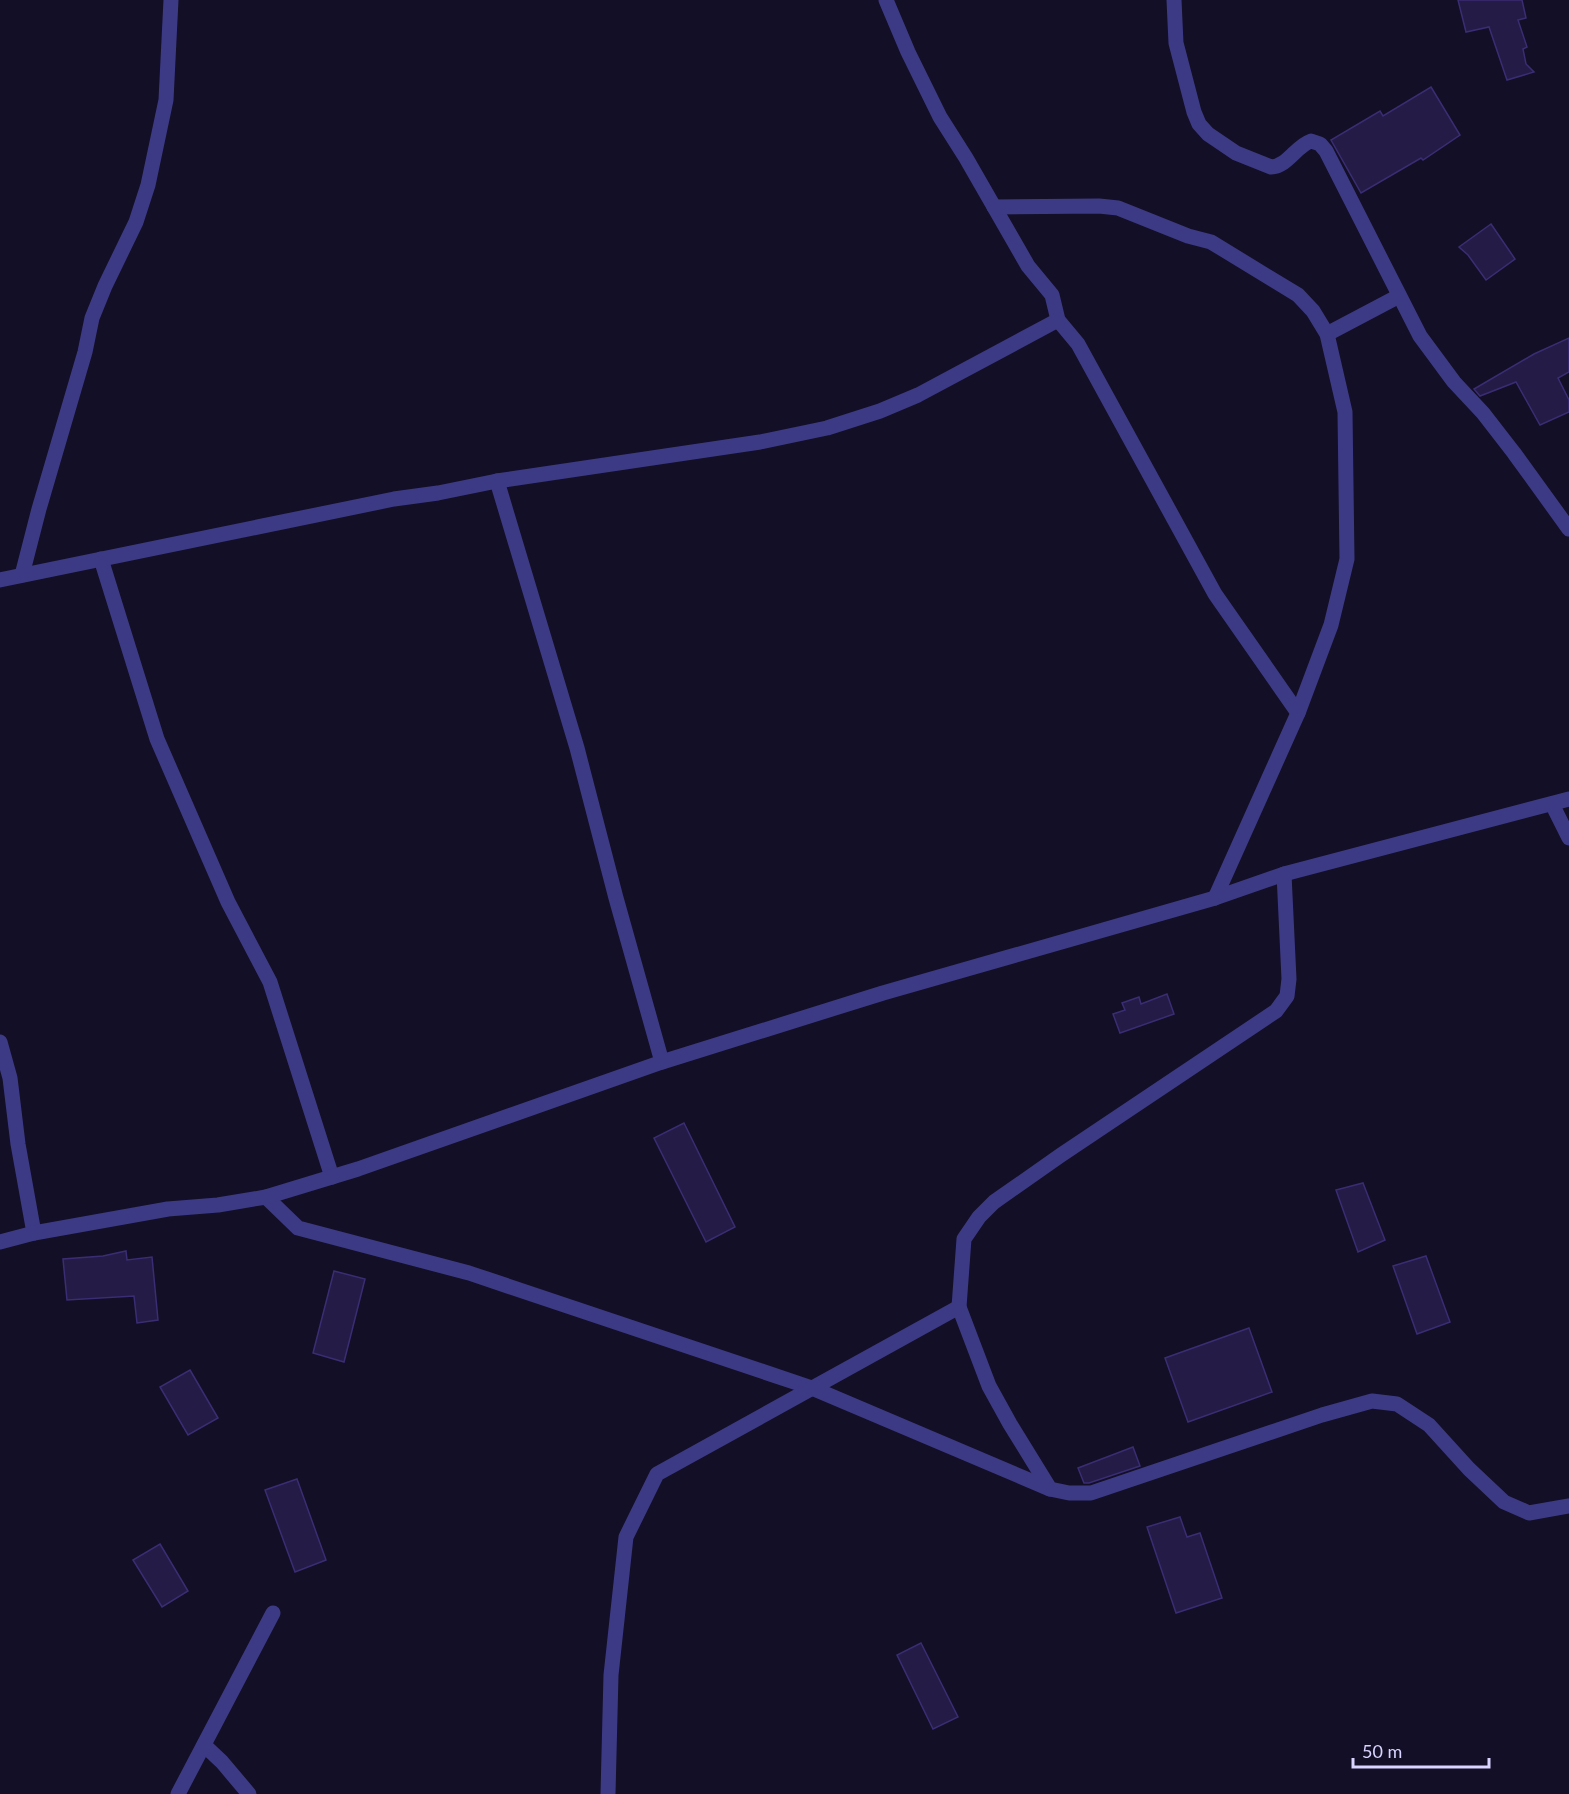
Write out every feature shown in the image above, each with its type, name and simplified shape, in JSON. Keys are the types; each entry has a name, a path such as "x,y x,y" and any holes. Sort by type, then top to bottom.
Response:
{"street":[{"path":"22,575 85,352 92,318 136,222 148,185 166,100 171,0"},
{"path":"886,0 908,52 940,117 1028,266 1052,295 1058,320 1078,344 1215,594 1298,713"},
{"path":"1174,0 1176,43 1194,112 1200,124 1208,134 1236,153 1271,167 1283,163 1305,143 1311,141 1320,144 1326,151 1420,336 1454,382 1483,413 1514,453 1569,530"},
{"path":"994,207 1099,206 1118,208 1188,236 1211,242 1298,295 1313,311 1327,334 1345,412 1347,559 1331,625 1298,713 1215,898"},
{"path":"1327,334 1399,296"},
{"path":"0,580 497,481 760,442 827,428 880,411 918,395 1058,320"},
{"path":"497,481 576,748 662,1062"},
{"path":"101,559 157,739 228,902 270,982 332,1177"},
{"path":"0,1242 34,1233 168,1209 266,1197 332,1177 662,1062 999,958 1215,898 1284,874 1569,799"},
{"path":"1552,804 1569,838"},
{"path":"1050,1489 1010,1425 989,1386 959,1307 964,1239 979,1217 994,1203 1061,1155 1276,1011 1287,996 1289,979 1284,874"},
{"path":"0,1042 10,1078 18,1144 34,1233"},
{"path":"266,1197 298,1228 469,1273 812,1388 1050,1489 1069,1493 1091,1493 1322,1415 1372,1401 1397,1404 1430,1425 1469,1469 1504,1502 1528,1513 1569,1506"},
{"path":"608,1794 611,1675 626,1537 657,1474 959,1307"},
{"path":"178,1794 273,1613"},
{"path":"204,1745 249,1794"}],"building":[{"path":"1458,0 1522,0 1526,18 1518,20 1527,47 1523,49 1526,64 1534,72 1507,80 1489,27 1466,32"},
{"path":"1431,87 1460,135 1423,160 1421,158 1361,193 1331,140 1380,111 1383,116"},
{"path":"1491,224 1515,259 1486,280 1468,255 1459,247"},
{"path":"1569,338 1569,372 1558,378 1569,400 1569,412 1540,425 1516,382 1480,396 1474,389 1534,354"},
{"path":"1167,994 1174,1014 1120,1033 1113,1014 1125,1010 1122,1003 1139,997 1141,1004"},
{"path":"684,1123 735,1227 706,1242 654,1138"},
{"path":"1363,1183 1385,1240 1358,1252 1336,1190"},
{"path":"126,1251 127,1260 152,1257 158,1320 137,1323 134,1296 67,1300 63,1259 103,1256"},
{"path":"1426,1256 1450,1322 1417,1334 1393,1266"},
{"path":"334,1271 365,1279 344,1362 313,1353"},
{"path":"1249,1328 1272,1392 1188,1422 1165,1358"},
{"path":"190,1370 218,1418 188,1435 160,1387"},
{"path":"1133,1447 1140,1466 1084,1483 1078,1468"},
{"path":"297,1479 326,1560 295,1572 265,1490"},
{"path":"1180,1517 1187,1537 1200,1533 1222,1598 1176,1613 1147,1527"},
{"path":"160,1544 188,1591 162,1607 133,1560"},
{"path":"921,1643 958,1717 933,1729 897,1655"}]}
